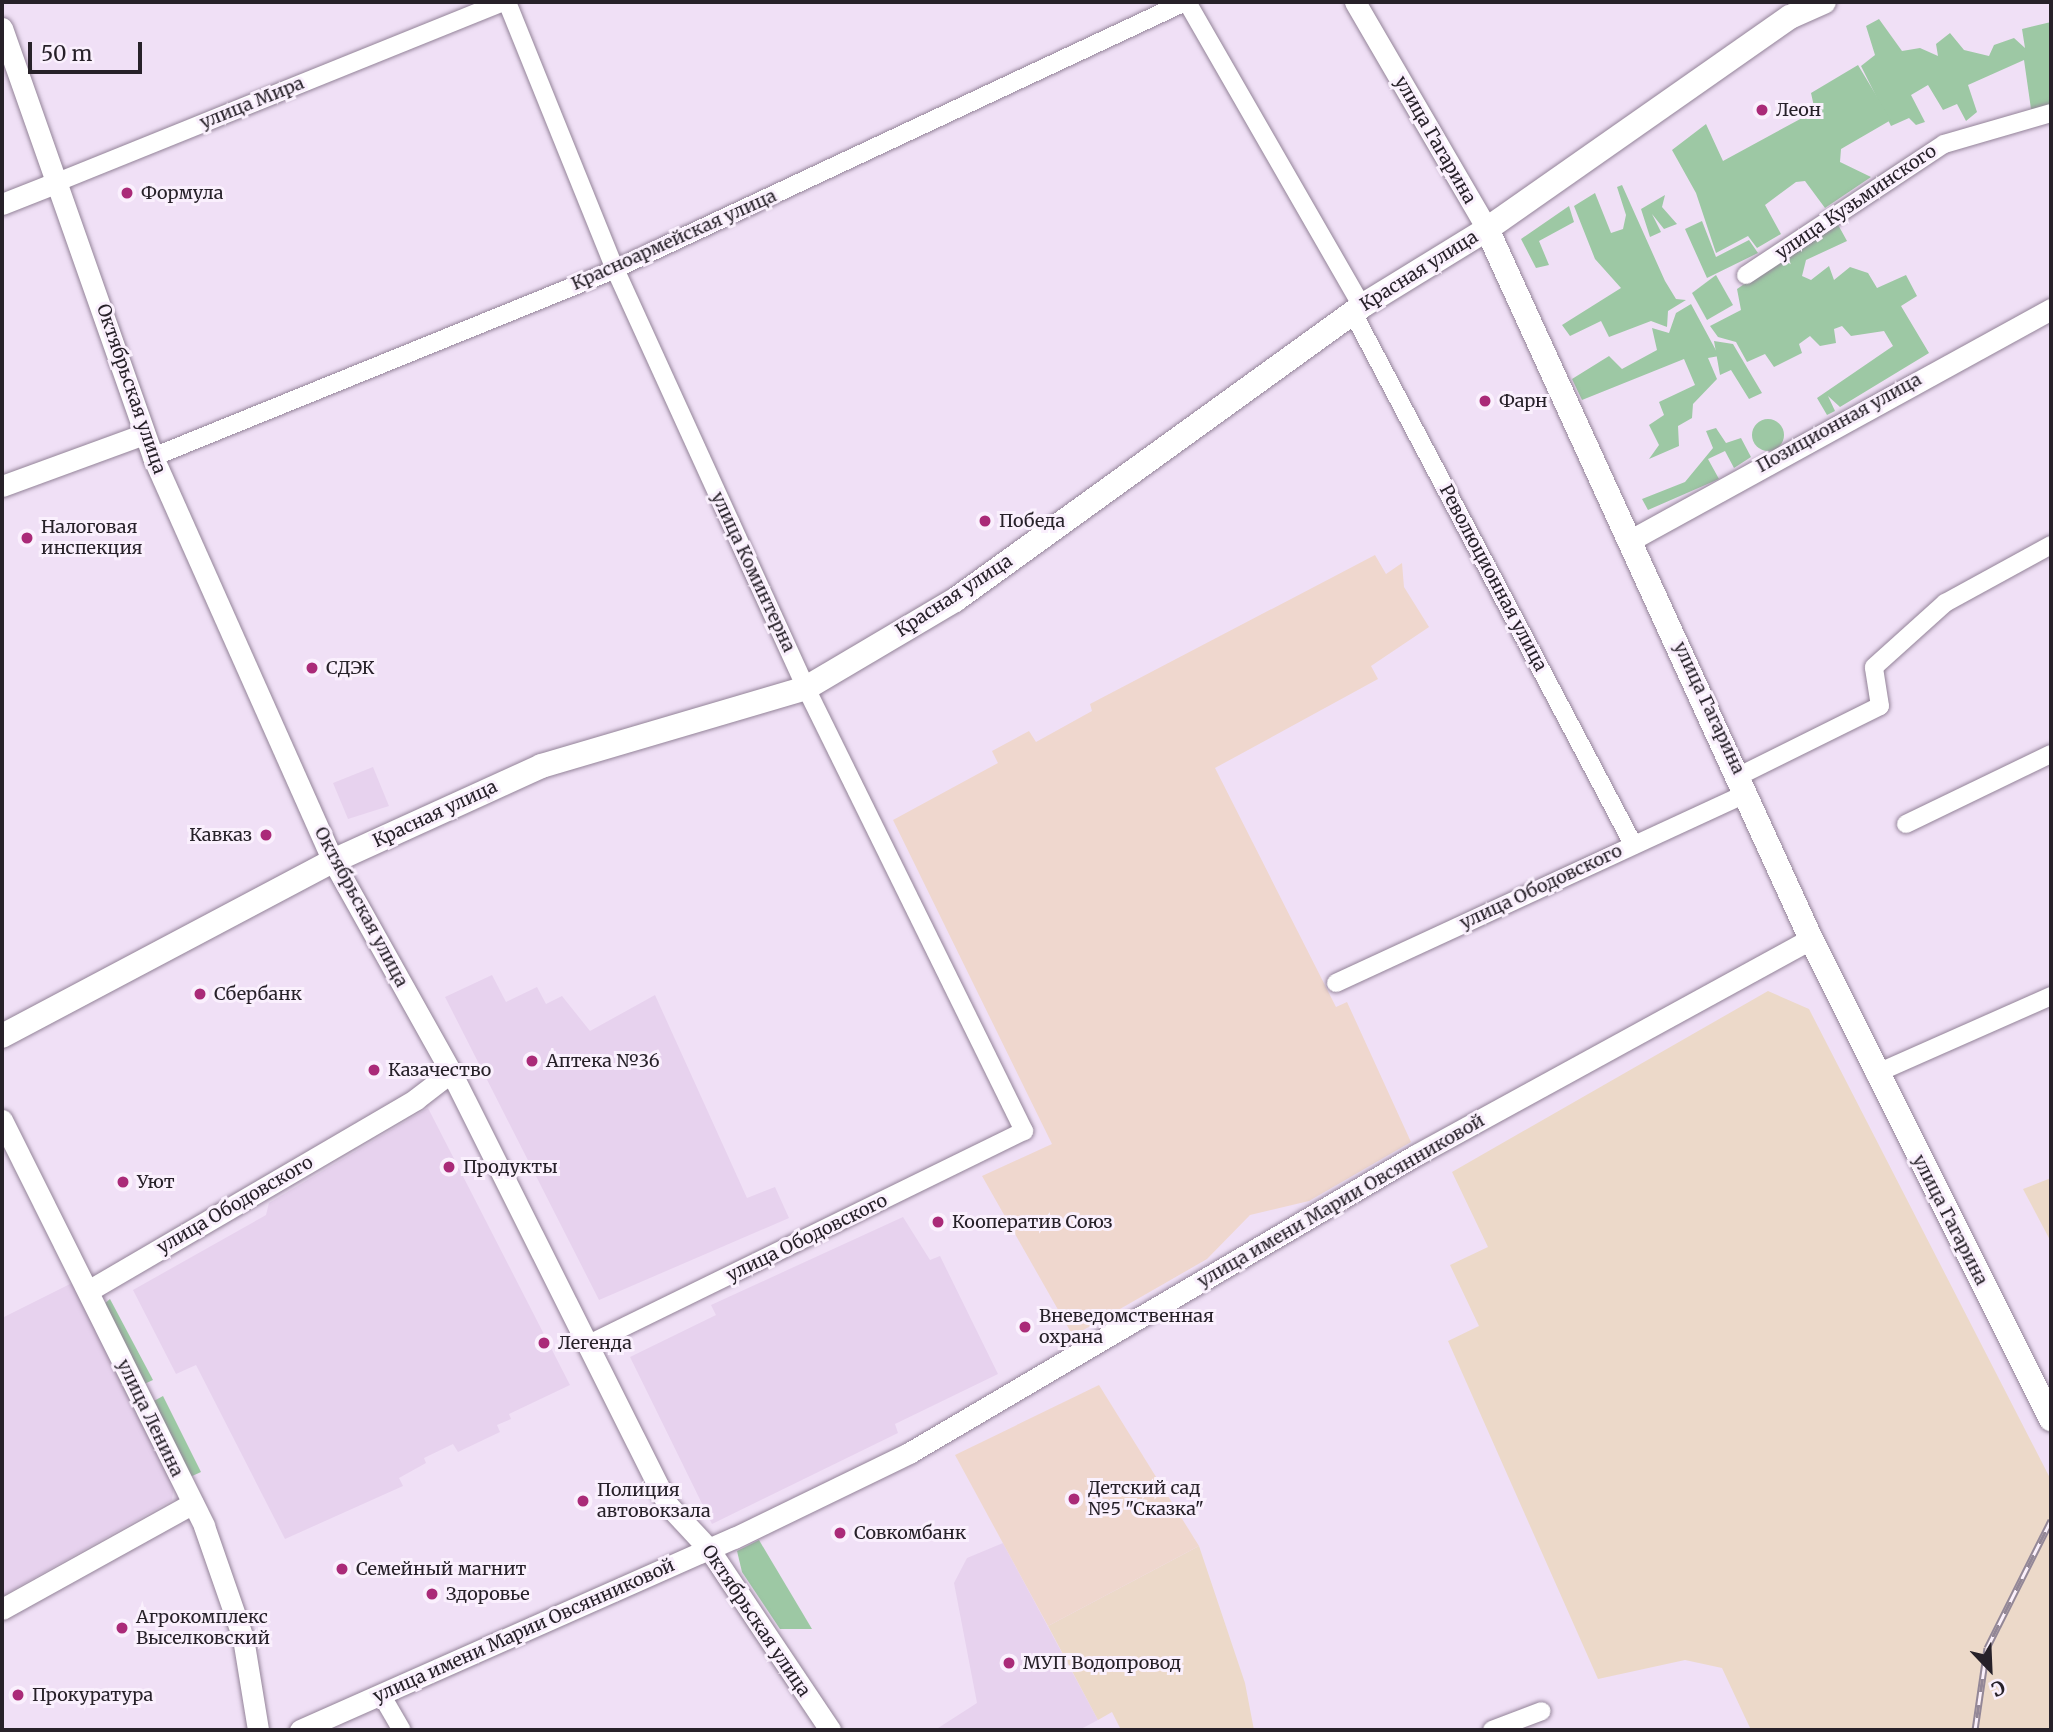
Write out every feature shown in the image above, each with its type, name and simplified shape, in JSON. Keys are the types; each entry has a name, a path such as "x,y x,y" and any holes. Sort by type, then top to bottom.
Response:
{"main road":[{"name":"Красная улица","path":"2,1036 333,861 541,766 806,688 955,600 1358,309 1487,229 1788,10 1824,2"},
{"name":"улица Гагарина","path":"1487,229 1629,541 1744,784 1811,939 1875,1074 2051,1419"}],"street":[{"name":"улица Мира","path":"2,204 505,2"},
{"name":"улица Коминтерна","path":"505,2 615,269 806,688 1024,1132"},
{"name":"Красноармейская улица","path":"153,457 615,269 1186,2"},
{"name":"Революционная улица","path":"1186,2 1358,309 1633,844"},
{"name":"улица Гагарина","path":"1355,2 1487,229"},
{"name":"Октябрьская улица","path":"2,28 60,181 153,457 333,861 451,1072 590,1344 667,1504 709,1549 830,1730"},
{"name":"улица Кузьминского","path":"1746,275 1944,144 2051,113"},
{"name":"Позиционная улица","path":"1629,541 2051,309"},
{"path":"2,486 144,434"},
{"name":"улица Ободовского","path":"1336,983 1633,844 1880,706 1874,667 1945,603 2051,545"},
{"path":"1906,824 2051,754"},
{"name":"улица имени Марии Овсянниковой","path":"300,1730 709,1549 909,1453 1416,1156 1811,939"},
{"path":"1875,1074 2051,996"},
{"name":"улица Ободовского","path":"88,1291 416,1099 451,1072"},
{"name":"улица Ленина","path":"2,1120 193,1503 243,1638 258,1730"},
{"name":"улица Ободовского","path":"590,1344 1024,1132"},
{"path":"2,1609 193,1503"},
{"path":"382,1696 402,1730"},
{"path":"1492,1730 1542,1711"}],"shaded area":[{"path":"1375,555 1386,574 1402,563 1404,587 1429,627 1371,666 1378,679 1215,768 1336,1007 1347,1002 1411,1142 1309,1201 1250,1215 1207,1259 1073,1336 982,1176 1052,1144 893,820 998,763 992,751 1029,731 1036,742 1092,711 1090,704"},
{"path":"373,767 389,806 348,819 333,783"},
{"path":"492,975 506,1002 537,987 546,1004 562,996 590,1031 655,995 747,1198 775,1187 789,1218 599,1300 445,997"},
{"path":"1768,991 1809,1009 2051,1480 2051,1730 1751,1730 1722,1668 1685,1660 1598,1679 1448,1341 1479,1326 1450,1265 1488,1247 1452,1172"},
{"path":"428,1108 570,1385 509,1414 511,1419 497,1425 500,1432 458,1452 453,1444 424,1458 426,1463 399,1478 403,1486 285,1539 196,1365 176,1374 133,1290 266,1215 269,1203"},
{"path":"2051,1178 2051,1242 2023,1189"},
{"path":"903,1217 930,1260 940,1256 998,1374 895,1424 898,1433 712,1524 630,1357 716,1315 711,1305"},
{"path":"76,1281 175,1477 172,1500 2,1596 2,1318"},
{"name":"Детский сад №5 \"Сказка\"","path":"1099,1385 1199,1546 1048,1626 955,1455"},
{"name":"МУП Водопровод","path":"1003,1543 1098,1720 1079,1730 935,1730 977,1703 954,1583 967,1558"},
{"path":"1199,1546 1245,1683 1254,1730 1121,1730 1112,1712 1098,1720 1048,1626"}],"green space":[{"path":"1879,19 1902,51 1920,48 1938,56 1936,44 1950,33 1964,50 1989,56 1994,45 2014,38 2025,48 2022,29 2051,22 2051,108 2031,109 2024,60 1968,85 1977,112 1966,121 1957,104 1943,110 1928,85 1911,95 1925,122 1916,125 1909,118 1891,126 1861,66 1875,55 1866,26"},
{"path":"1858,65 1891,120 1841,149 1840,162 1871,177 1825,208 1805,181 1796,182 1765,205 1781,234 1757,248 1748,236 1716,253 1696,193 1672,150 1706,124 1723,161 1815,111 1811,93"},
{"path":"1622,185 1665,281 1676,299 1686,300 1668,311 1667,327 1651,321 1609,337 1601,321 1570,336 1562,325 1621,288 1595,259 1574,206 1595,193 1611,233 1623,229 1626,215 1617,187"},
{"path":"1665,195 1662,207 1677,224 1664,229 1652,214 1661,232 1650,237 1641,209"},
{"path":"1569,206 1574,222 1539,241 1549,265 1536,268 1521,239"},
{"path":"1702,221 1716,257 1749,240 1758,253 1707,278 1685,229"},
{"path":"1836,221 1847,241 1806,260 1802,276 1811,280 1829,266 1834,280 1850,267 1868,273 1877,288 1906,275 1917,296 1901,306 1929,353 1840,407 1828,396 1835,411 1827,415 1817,398 1893,346 1884,331 1851,336 1842,326 1834,329 1836,343 1820,346 1810,336 1799,344 1802,353 1774,367 1765,354 1747,362 1736,342 1718,337 1710,326 1741,310 1737,289"},
{"path":"1716,275 1733,305 1707,320 1692,293"},
{"path":"1691,304 1719,356 1708,358 1717,379 1693,404 1692,418 1678,426 1679,446 1649,459 1659,445 1649,425 1664,415 1659,402 1695,385 1684,359 1582,400 1572,379 1609,356 1622,369 1657,350 1652,328 1669,333 1676,313"},
{"path":"1714,341 1733,344 1762,393 1749,399 1731,370 1720,375"},
{"path":"1768,419 1779,424 1784,435 1779,446 1768,451 1757,446 1752,435 1757,424"},
{"path":"1716,428 1726,443 1741,438 1751,457 1734,468 1725,451 1708,459 1719,479 1648,510 1642,499 1685,482 1713,448 1706,431"},
{"path":"110,1299 153,1380 142,1385 104,1304"},
{"path":"163,1396 201,1472 190,1477 152,1402"},
{"path":"759,1540 812,1629 780,1629 742,1572 737,1551"}],"railway":[{"path":"1975,1730 1987,1648 2051,1520"}],"place":[{"name":"Леон","path":"1762,110"},
{"name":"Формула","path":"127,193"},
{"name":"Фарн","path":"1485,401"},
{"name":"Победа","path":"985,521"},
{"name":"Налоговая инспекция","path":"27,538"},
{"name":"СДЭК","path":"312,668"},
{"name":"Кавказ","path":"266,835"},
{"name":"Сбербанк","path":"200,994"},
{"name":"Аптека №36","path":"532,1061"},
{"name":"Казачество","path":"374,1070"},
{"name":"Продукты","path":"449,1167"},
{"name":"Уют","path":"123,1182"},
{"name":"Кооператив Союз","path":"938,1222"},
{"name":"Вневедомственная охрана","path":"1025,1327"},
{"name":"Легенда","path":"544,1343"},
{"name":"Детский сад №5 \"Сказка\"","path":"1074,1499"},
{"name":"Полиция автовокзала","path":"583,1501"},
{"name":"Совкомбанк","path":"840,1533"},
{"name":"Семейный магнит","path":"342,1569"},
{"name":"Здоровье","path":"432,1594"},
{"name":"Агрокомплекс Выселковский","path":"122,1628"},
{"name":"МУП Водопровод","path":"1009,1663"},
{"name":"Прокуратура","path":"18,1695"}]}
